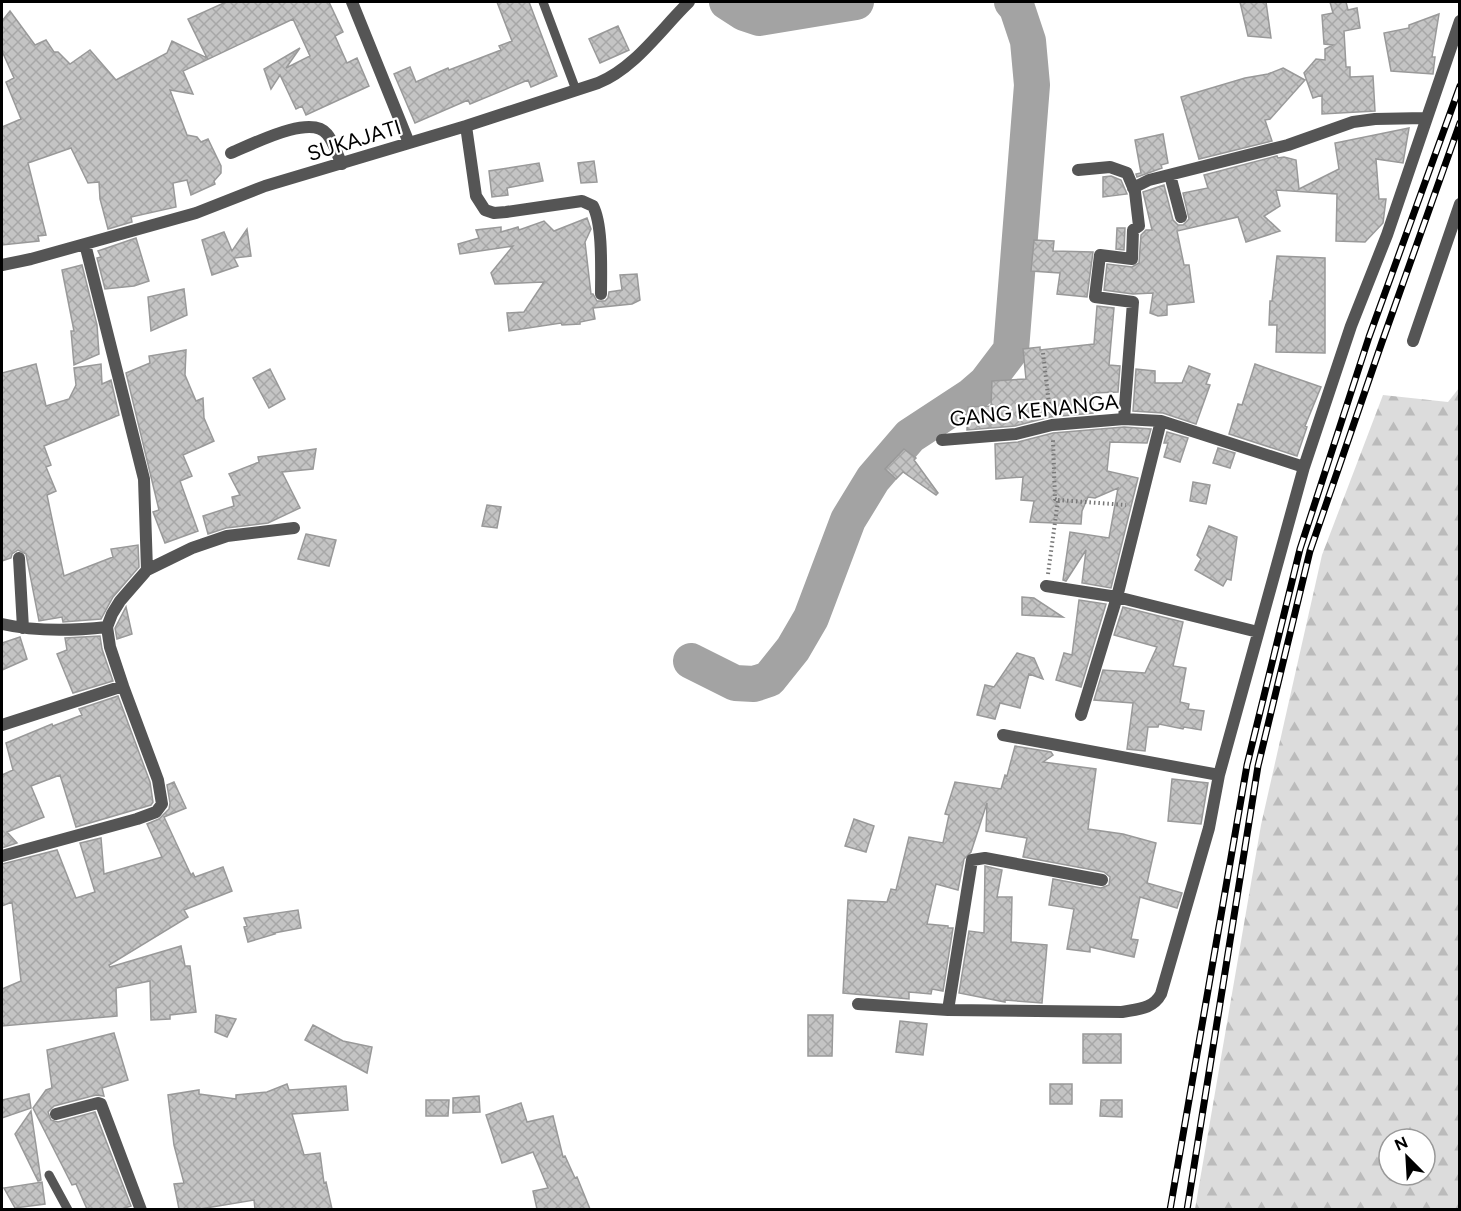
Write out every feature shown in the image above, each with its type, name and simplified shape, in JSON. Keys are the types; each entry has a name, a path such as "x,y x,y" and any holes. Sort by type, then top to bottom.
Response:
{"street":[{"path":"352,2 409,143"},
{"name":"SUKAJATI","path":"2,265 196,213 265,186 466,126 610,78 632,61 689,2"},
{"path":"858,1004 948,1010 1122,1012 1152,1005 1161,994 1209,828 1219,775 1304,466 1352,327 1387,235 1425,118 1460,21"},
{"path":"1133,188 1149,180 1287,145 1353,122 1425,118"},
{"path":"231,153 299,127 313,126 327,133 342,164"},
{"path":"466,126 476,196 485,210 494,213 506,212 582,201 593,206 598,221 602,267 601,294"},
{"path":"1078,170 1110,167 1127,174 1133,188 1139,226 1133,230 1132,259 1100,255 1095,297 1133,302 1124,419"},
{"path":"1170,175 1181,217"},
{"path":"1413,341 1460,204"},
{"path":"86,244 144,479 147,570"},
{"name":"GANG KENANGA","path":"942,440 1016,434 1052,424 1124,419 1161,421 1304,466"},
{"path":"1081,715 1117,597 1161,421"},
{"path":"2,856 156,812 162,804 158,780 110,647 108,627 112,614 147,570 192,548 227,536 294,528"},
{"path":"19,558 23,628"},
{"path":"1046,586 1117,597 1258,632"},
{"path":"2,624 69,632 108,627"},
{"path":"2,726 123,686"},
{"path":"1003,735 1219,775"},
{"path":"948,1010 972,860 986,858 1102,880"},
{"path":"56,1114 101,1104 141,1209"}],"lane":[{"path":"543,2 576,90"},
{"path":"49,1175 68,1209"}],"path":[{"path":"1043,353 1052,424 1055,499 1141,506"},
{"path":"1046,586 1058,500"}],"green space":[{"path":"1459,388 1459,1209 1195,1209 1261,825 1322,555 1383,395 1448,402"}],"building":[{"path":"226,2 329,2 343,32 335,36 347,63 357,58 369,86 306,115 302,106 296,109 280,75 271,89 264,69 300,48 286,68 310,56 293,19 183,71 193,94 170,90 187,135 197,137 201,142 208,139 221,166 221,173 214,181 215,184 191,195 187,180 173,183 176,207 131,217 132,222 108,229 100,199 99,182 88,183 71,148 28,163 46,235 38,236 39,241 2,245 2,127 21,119 6,82 14,78 2,51 2,21 10,11 35,45 46,40 54,52 58,52 70,64 90,50 116,80 167,53 172,41 207,58 188,19"},
{"path":"497,2 529,2 557,76 531,87 528,80 470,104 468,100 415,123 394,74 410,67 416,82 448,68 449,70 501,50 499,46 512,41"},
{"path":"1240,2 1266,2 1271,38 1248,36"},
{"path":"1330,2 1346,2 1348,10 1357,8 1360,28 1344,31 1346,67 1350,67 1350,77 1373,76 1375,111 1322,114 1322,95 1313,98 1304,73 1316,59 1325,60 1325,49 1333,45 1324,44 1322,15 1333,13"},
{"path":"1439,14 1432,57 1435,57 1433,74 1391,71 1384,33 1409,28 1409,25"},
{"path":"618,26 629,50 600,63 589,39"},
{"path":"1283,68 1305,80 1270,119 1265,120 1272,141 1199,159 1181,97"},
{"path":"1409,128 1403,163 1376,159 1379,199 1386,199 1383,223 1365,242 1336,241 1337,194 1276,190 1280,206 1264,216 1280,231 1246,242 1238,217 1177,231 1184,265 1189,265 1194,302 1167,305 1167,315 1158,316 1150,313 1153,293 1133,294 1104,290 1107,264 1132,267 1139,263 1141,235 1146,230 1152,230 1143,192 1164,185 1173,220 1178,225 1183,225 1189,219 1183,193 1208,188 1204,175 1277,156 1278,158 1284,157 1296,160 1299,189 1339,169 1335,143"},
{"path":"1163,134 1168,163 1161,165 1162,168 1137,177 1136,174 1141,173 1135,140"},
{"path":"594,161 597,182 581,183 578,163"},
{"path":"539,163 543,181 507,188 508,195 492,197 489,171"},
{"path":"1111,176 1121,180 1127,194 1103,197 1103,177"},
{"path":"587,218 591,229 585,242 591,294 597,301 605,301 609,292 622,290 620,275 637,274 640,300 632,304 593,308 595,319 580,322 580,324 562,325 561,323 509,331 507,313 524,312 544,282 495,284 491,273 513,246 460,254 458,244 479,238 476,230 501,227 501,232 518,227 519,230 544,221 554,231"},
{"path":"1117,228 1125,228 1124,250 1116,249"},
{"path":"247,229 251,256 234,258 238,266 212,275 202,240 224,232 232,251"},
{"path":"136,238 149,281 134,286 105,289 97,258 101,257 98,251"},
{"path":"1034,240 1054,241 1053,251 1093,252 1087,297 1057,294 1060,273 1031,271"},
{"path":"1277,256 1325,258 1325,353 1276,352 1277,325 1269,325"},
{"path":"82,265 97,325 99,354 74,365 71,331 74,331 62,270"},
{"path":"184,289 187,315 151,331 148,297"},
{"path":"1097,306 1114,308 1109,365 1120,366 1118,392 1093,393 1093,413 1050,417 1015,426 967,430 968,407 991,406 992,381 1026,379 1023,349 1040,347 1040,350 1094,344"},
{"path":"186,350 185,375 196,401 203,398 204,418 214,441 183,455 192,476 180,481 198,531 165,543 153,512 159,510 126,373 150,363 149,356"},
{"path":"36,364 46,406 69,399 76,385 74,368 101,364 102,384 111,380 119,415 44,446 51,465 46,467 56,491 47,495 64,576 113,557 111,549 138,545 139,567 113,597 101,619 63,622 62,617 39,621 26,554 18,550 12,554 11,558 2,561 2,373"},
{"path":"1255,364 1321,387 1305,426 1307,427 1297,456 1229,434 1238,404 1242,405"},
{"path":"1189,366 1210,374 1206,384 1210,385 1196,424 1163,413 1133,411 1136,369 1155,371 1155,383 1182,383"},
{"path":"270,369 285,399 269,408 253,378"},
{"path":"1124,427 1151,429 1147,443 1110,442 1107,471 1138,478 1111,588 1082,583 1086,550 1066,581 1063,580 1070,532 1109,538 1118,488 1095,498 1088,497 1082,511 1081,524 1030,522 1034,501 1021,500 1023,477 996,479 995,444 1018,442 1053,433"},
{"path":"1167,432 1188,438 1180,462 1164,457 1168,443 1164,443"},
{"path":"1218,448 1235,453 1230,468 1213,463"},
{"path":"316,449 313,469 282,472 300,508 268,523 226,528 208,534 203,516 234,506 232,497 240,495 229,474 259,462 258,457"},
{"path":"904,449 916,458 914,460 938,493 936,495 903,472 896,479 885,469"},
{"path":"1193,482 1210,485 1206,504 1190,501"},
{"path":"487,505 501,507 497,528 482,526"},
{"path":"1209,526 1237,537 1231,580 1227,579 1223,586 1195,570 1201,559 1197,555"},
{"path":"306,534 336,540 329,566 298,559"},
{"path":"1022,597 1034,598 1063,617 1022,615"},
{"path":"1079,600 1106,604 1081,687 1056,680 1064,653 1072,655"},
{"path":"126,607 132,634 117,639 115,628"},
{"path":"1123,607 1183,622 1173,666 1186,668 1180,702 1189,704 1188,709 1204,711 1201,730 1159,724 1158,727 1148,727 1145,751 1127,749 1133,703 1094,700 1103,670 1145,673 1157,647 1114,635"},
{"path":"100,636 113,681 73,693 57,654 67,650 65,638"},
{"path":"20,637 27,659 2,670 2,643"},
{"path":"1017,653 1034,658 1043,679 1029,674 1020,708 1000,703 995,719 977,715 985,685 994,687"},
{"path":"118,696 150,782 153,802 151,805 76,827 60,775 31,786 44,817 7,832 17,843 2,848 2,775 13,770 6,743 52,724 53,726 82,715 79,709"},
{"path":"1015,746 1051,752 1053,755 1043,762 1096,769 1088,829 1123,834 1156,843 1147,883 1182,893 1177,908 1140,897 1131,939 1138,940 1134,957 1090,947 1090,952 1067,949 1074,909 1049,905 1053,879 1101,888 1109,885 1110,877 1104,872 1023,857 1027,838 986,831 987,803 971,852 964,859 958,890 936,884 927,924 953,928 943,991 932,989 931,994 909,992 909,999 843,993 848,900 887,902 891,889 896,890 909,837 943,843 949,815 945,814 955,782 1001,789"},
{"path":"1172,779 1208,783 1201,824 1168,821"},
{"path":"174,782 186,808 164,817 191,875 193,873 195,877 223,867 232,891 184,910 188,917 109,965 110,967 181,946 185,966 190,966 196,1012 170,1015 170,1019 151,1020 150,981 116,988 117,1016 2,1026 2,989 21,981 12,902 2,906 2,864 57,850 76,898 95,892 80,843 101,838 104,874 162,857 147,824 159,819 169,809 167,785"},
{"path":"854,819 874,826 866,852 845,846"},
{"path":"985,866 1002,870 997,897 1012,897 1011,942 1047,945 1042,1003 1005,1000 1005,1002 959,993 969,931 984,933"},
{"path":"298,910 301,928 274,933 248,942 244,918"},
{"path":"216,1015 236,1019 227,1037 215,1032"},
{"path":"808,1015 833,1015 832,1056 808,1056"},
{"path":"900,1021 927,1024 923,1055 896,1052"},
{"path":"313,1025 343,1041 372,1047 367,1073 305,1040"},
{"path":"114,1033 128,1080 102,1088 104,1096 96,1095 54,1106 48,1112 51,1120 58,1122 95,1112 131,1206 122,1209 87,1209 76,1184 72,1185 33,1108 46,1090 52,1088 47,1050"},
{"path":"1083,1034 1121,1034 1121,1063 1083,1063"},
{"path":"287,1084 289,1090 346,1086 348,1110 292,1114 304,1155 320,1153 324,1183 326,1182 332,1209 255,1209 254,1200 200,1209 179,1209 174,1184 184,1183 174,1145 168,1095 199,1090 199,1094 236,1099 236,1095 267,1092"},
{"path":"1050,1084 1072,1084 1072,1104 1050,1104"},
{"path":"29,1094 31,1108 2,1118 2,1100"},
{"path":"479,1096 480,1112 453,1113 453,1098"},
{"path":"426,1100 449,1100 448,1116 426,1116"},
{"path":"1101,1100 1122,1100 1122,1117 1100,1116"},
{"path":"521,1103 527,1122 553,1116 563,1157 565,1156 575,1178 577,1177 590,1209 537,1209 533,1191 548,1188 533,1152 502,1163 486,1115"},
{"path":"31,1111 41,1180 38,1181 15,1134"},
{"path":"42,1182 45,1204 15,1208 4,1188"}],"waterway":[{"path":"727,2 744,13 759,18 856,2"},
{"path":"691,661 735,683 754,684 769,679 793,649 811,618 848,520 873,479 910,436 971,396 986,383 1011,350 1032,85 1028,41 1017,8 1012,2"}],"railway":[{"path":"1170,1210 1247,765 1300,549 1369,337 1460,86"},
{"path":"1187,1210 1258,766 1310,551 1460,123"}]}
